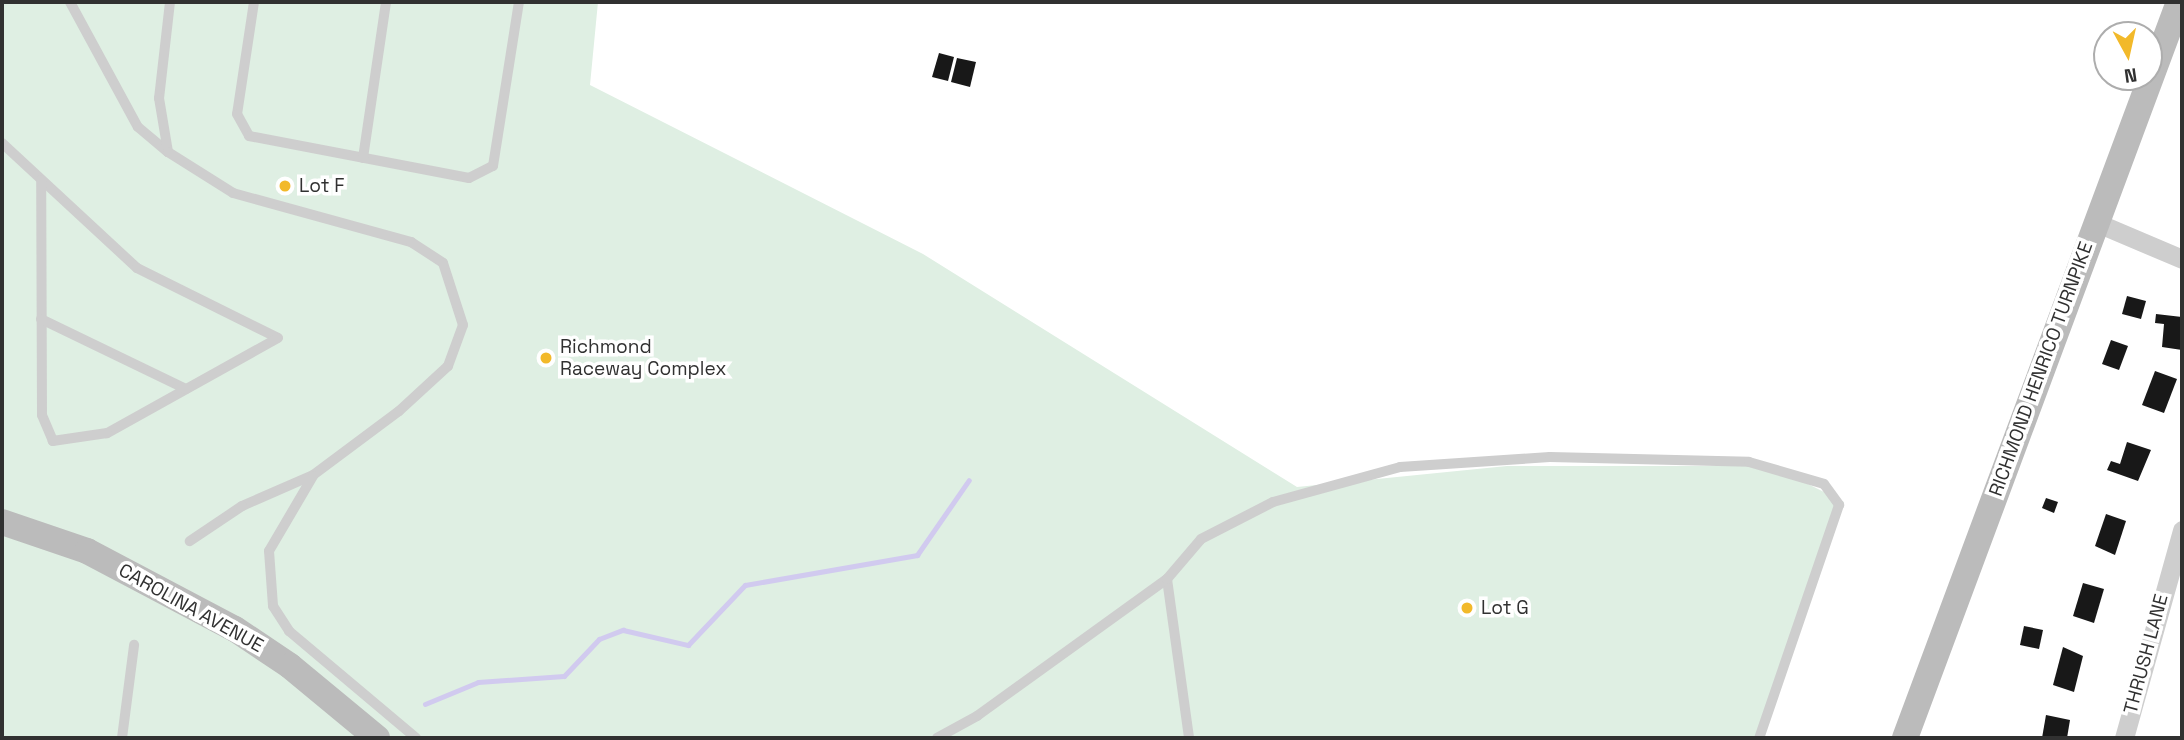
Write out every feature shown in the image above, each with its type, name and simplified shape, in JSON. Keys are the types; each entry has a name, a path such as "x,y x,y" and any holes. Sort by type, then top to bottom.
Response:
{"main road":[{"name":"RICHMOND HENRICO TURNPIKE","path":"1905,738 2179,2"},
{"name":"CAROLINA AVENUE","path":"2,522 87,551 235,629 370,732"}],"street":[{"path":"2095,222 2182,259"},
{"name":"THRUSH LANE","path":"2124,738 2182,530"}],"lane":[{"path":"70,2 138,127 168,152 233,193 411,242 443,263 457,293 463,325 448,366 313,475 242,506 190,541"},
{"path":"168,152 159,98 170,2"},
{"path":"254,2 239,126 248,136 470,178 493,166 519,2"},
{"path":"363,158 386,2"},
{"path":"2,143 137,268 278,338 107,433 53,441 42,415 41,180"},
{"path":"41,320 187,389"},
{"path":"937,738 976,716 1167,579 1202,539 1273,502 1400,467 1550,457 1749,462 1824,484 1839,505 1759,738"},
{"path":"313,475 269,551 272,606 289,631 416,738"},
{"path":"1167,579 1188,738"},
{"path":"122,738 134,645"}],"green space":[{"name":"Richmond Raceway Complex","path":"2,2 598,2 590,85 923,254 1297,487 1507,466 1772,466 1844,502 1763,738 2,738"}],"building":[{"path":"939,53 954,57 948,81 932,77"},
{"path":"957,58 976,62 970,87 951,82"},
{"path":"2127,296 2146,301 2141,319 2122,314"},
{"path":"2156,314 2182,317 2182,350 2162,347 2164,324 2155,323"},
{"path":"2111,340 2128,346 2119,370 2102,364"},
{"path":"2155,371 2177,379 2164,413 2142,405"},
{"path":"2127,442 2151,450 2138,481 2107,470 2111,461 2120,464"},
{"path":"2046,498 2058,502 2054,513 2042,508"},
{"path":"2106,514 2126,521 2115,555 2095,546"},
{"path":"2083,583 2104,589 2094,623 2073,616"},
{"path":"2024,626 2043,630 2039,649 2020,645"},
{"path":"2063,647 2083,656 2074,692 2053,685"},
{"path":"2046,715 2070,720 2067,738 2042,738"}],"waterway":[{"path":"425,704 478,682 564,676 599,639 623,630 688,645 745,585 917,555 969,480"}],"place":[{"name":"Lot F","path":"285,186"},
{"name":"Richmond Raceway Complex","path":"546,358"},
{"name":"Lot G","path":"1467,608"}]}
